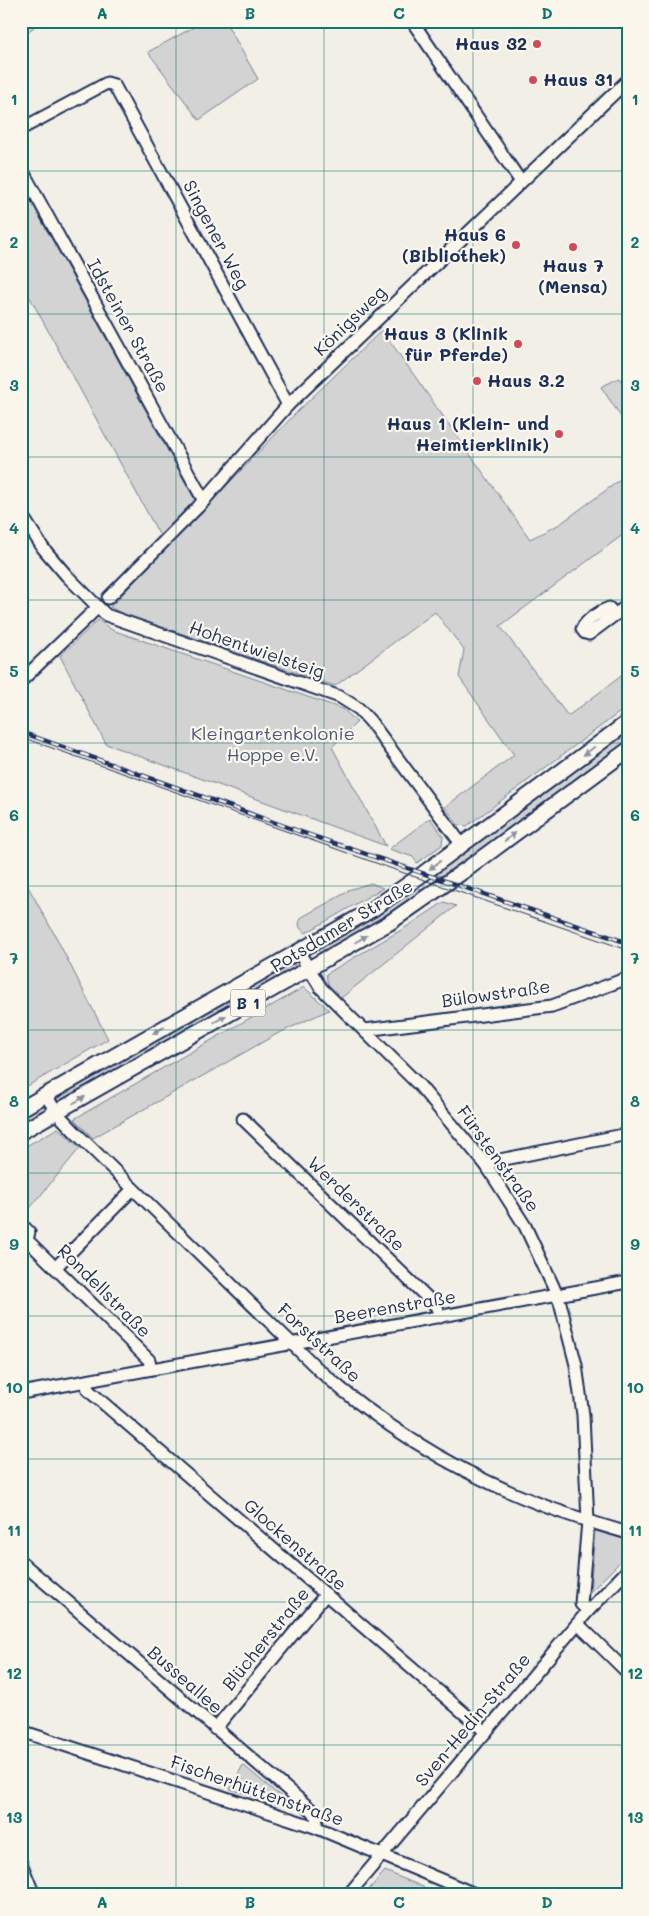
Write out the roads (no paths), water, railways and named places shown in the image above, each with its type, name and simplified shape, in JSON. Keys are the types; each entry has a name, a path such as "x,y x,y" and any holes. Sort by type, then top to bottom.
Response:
{"main road":[{"name":"B 1","path":"462,845 628,722"},
{"name":"Potsdamer Straße","path":"21,1132 389,923 471,866 628,750"},
{"name":"Potsdamer Straße","path":"21,1109 384,901 462,845"}],"street":[{"path":"412,21 522,182"},
{"name":"Königsweg","path":"108,598 204,501 288,404 628,80"},
{"name":"Singener Weg","path":"21,129 107,83 112,83 123,99 288,404"},
{"name":"Idsteiner Straße","path":"21,168 204,501"},
{"name":"Hohentwielsteig","path":"21,514 43,548 97,608 106,615 350,702 370,721 462,845"},
{"path":"615,615 628,605"},
{"path":"21,681 97,608"},
{"name":"Fürstenstraße","path":"298,952 307,969 321,988 420,1085 486,1165 525,1226 557,1296 576,1365 583,1415 588,1521 582,1604 588,1611"},
{"name":"Bülowstraße","path":"365,1030 552,1006 628,978"},
{"name":"Forststraße","path":"46,1095 56,1112 320,1371 347,1394 436,1455 483,1480 537,1503 628,1533"},
{"name":"Werderstraße","path":"243,1119 437,1307 440,1317"},
{"path":"486,1165 490,1162 628,1134"},
{"path":"55,1268 133,1188"},
{"name":"Rondellstraße","path":"21,1228 25,1228 29,1232 24,1241 55,1268 149,1360 151,1369"},
{"name":"Beerenstraße","path":"21,1393 628,1282"},
{"name":"Glockenstraße","path":"86,1381 88,1390 486,1732"},
{"name":"Busseallee","path":"21,1562 314,1812 317,1819 315,1828"},
{"name":"Sven-Hedin-Straße","path":"348,1895 588,1611 628,1570"},
{"name":"Blücherstraße","path":"215,1729 326,1594"},
{"path":"578,1624 628,1673"},
{"name":"Fischerhüttenstraße","path":"21,1731 315,1828 478,1895"},
{"path":"21,1863 34,1895"}],"tram line":[{"path":"21,737 404,873 628,950"}],"railway":[{"path":"21,732 304,833 628,943"}],"place":[{"name":"Haus 32","path":"537,44"},
{"name":"Haus 31","path":"533,80"},
{"name":"Haus 6 (Bibliothek)","path":"516,245"},
{"name":"Haus 7 (Mensa)","path":"573,247"},
{"name":"Haus 3 (Klinik für Pferde)","path":"518,344"},
{"name":"Haus 3.2","path":"477,381"},
{"name":"Haus 1 (Klein- und Heimtierklinik)","path":"559,434"}],"park label":[{"name":"Kleingartenkolonie Hoppe e.V.","path":"273,744"}]}
